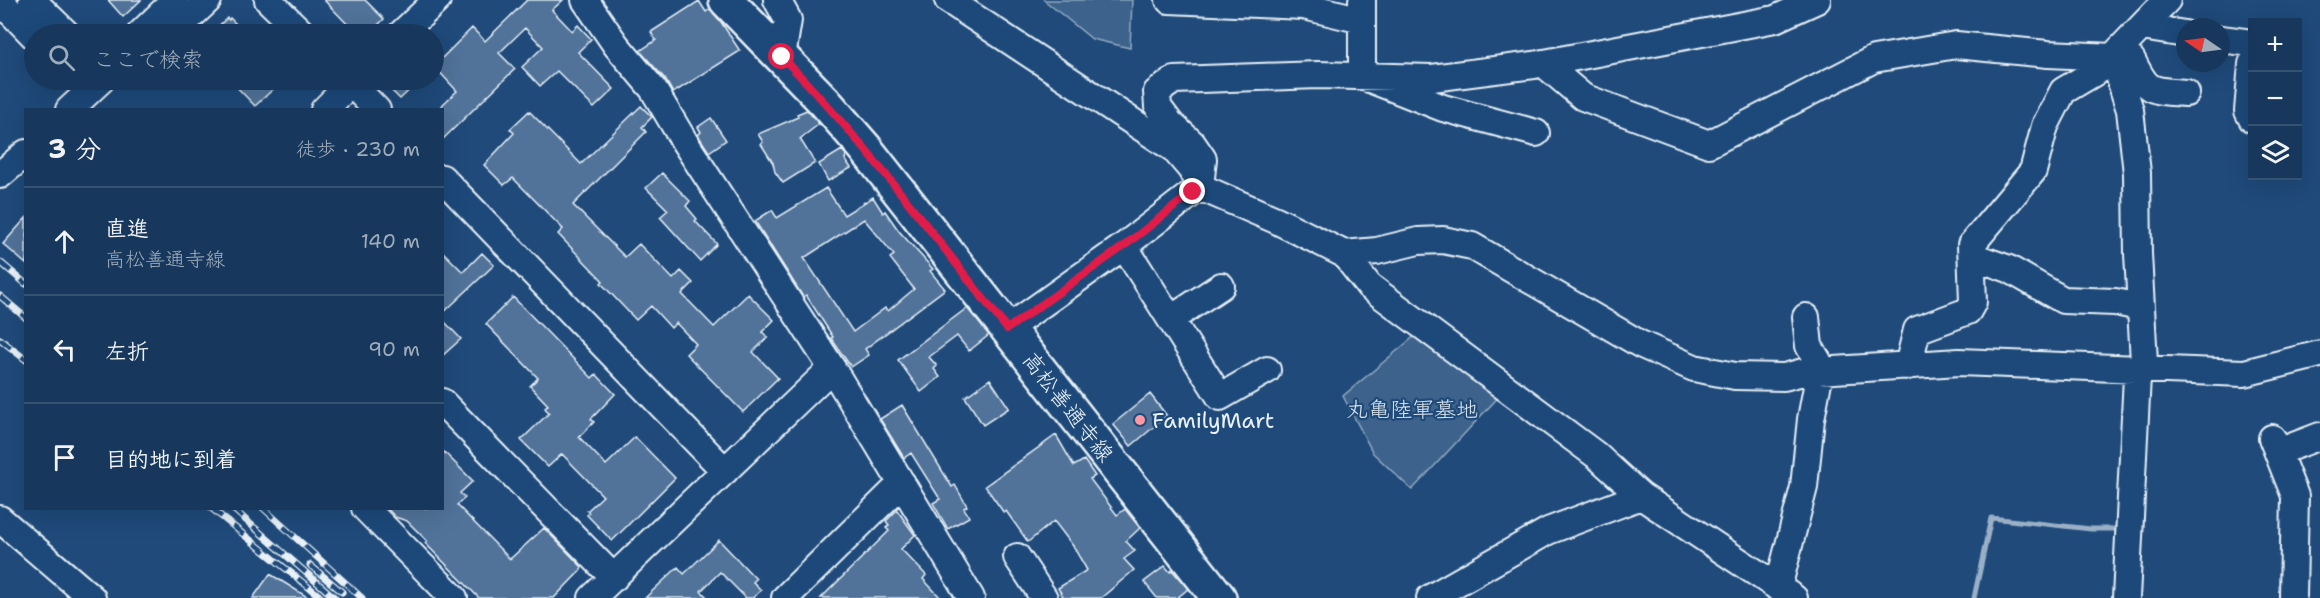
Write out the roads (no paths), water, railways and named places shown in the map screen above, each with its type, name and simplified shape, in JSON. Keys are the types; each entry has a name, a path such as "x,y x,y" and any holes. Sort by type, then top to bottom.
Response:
{"main road":[{"name":"高松善通寺線","path":"726,0 825,102 865,148 1220,598"}],"street":[{"path":"32,0 57,24"},
{"path":"150,24 175,0"},
{"path":"183,24 208,0"},
{"path":"268,0 293,24"},
{"path":"412,24 437,0"},
{"path":"585,0 616,45 653,89 684,141 832,368 902,483 966,595"},
{"path":"777,0 788,20 782,57"},
{"path":"948,0 1173,149 1191,169 1200,187 1276,220 1344,254 1369,286 1596,455 1641,496 1786,593 1804,487 1811,419 1821,371 1809,346 1806,317"},
{"path":"1169,0 1362,10 1362,76"},
{"path":"1007,329 1124,246 1200,187 1203,159 1192,143 1170,123 1158,107 1157,92 1174,80 1295,75 1432,78 1543,63 1775,18 1817,0"},
{"path":"1908,366 1917,330 1968,311 1973,302 1971,245 2032,171 2045,126 2063,91 2102,68 2167,0"},
{"path":"0,1 24,26"},
{"path":"2142,27 2176,32"},
{"path":"2230,40 2248,42"},
{"path":"1543,63 1583,97 1709,144 1874,59 1956,45 2132,60 2142,82 2153,90 2186,93"},
{"path":"2113,57 2130,110 2137,173 2140,307 2144,362 2138,376 2126,598"},
{"path":"1362,76 1443,108 1536,133"},
{"path":"71,108 90,90"},
{"path":"326,108 343,90"},
{"path":"359,90 375,108"},
{"path":"444,180 725,471"},
{"path":"1344,254 1377,251 1418,241 1443,240 1472,246 1640,344 1694,368 1735,376 1785,377 1821,371 1959,362 2244,373 2320,354"},
{"path":"1124,246 1220,398 1267,370"},
{"path":"1972,256 2009,269 2063,300 2115,302 2140,307"},
{"path":"1171,319 1221,286"},
{"path":"592,598 832,368"},
{"path":"444,404 614,578"},
{"path":"2293,596 2303,537 2295,496 2275,445 2320,436"},
{"path":"785,598 902,483"},
{"path":"1430,598 1548,531 1641,496"},
{"path":"367,510 454,598"},
{"path":"0,519 92,598"},
{"path":"1017,557 1044,598"}],"waterway":[{"path":"1974,598 1991,518 2091,529 2124,529"}],"railway":[{"path":"0,262 24,282"},
{"path":"0,296 24,316"},
{"path":"0,339 24,358"},
{"path":"213,510 322,598"},
{"path":"234,510 335,598"},
{"path":"265,510 362,598"},
{"path":"310,565 342,592"}],"place":[{"name":"FamilyMart","path":"1140,420"}],"park label":[{"name":"丸亀陸軍墓地","path":"1412,409"}]}
